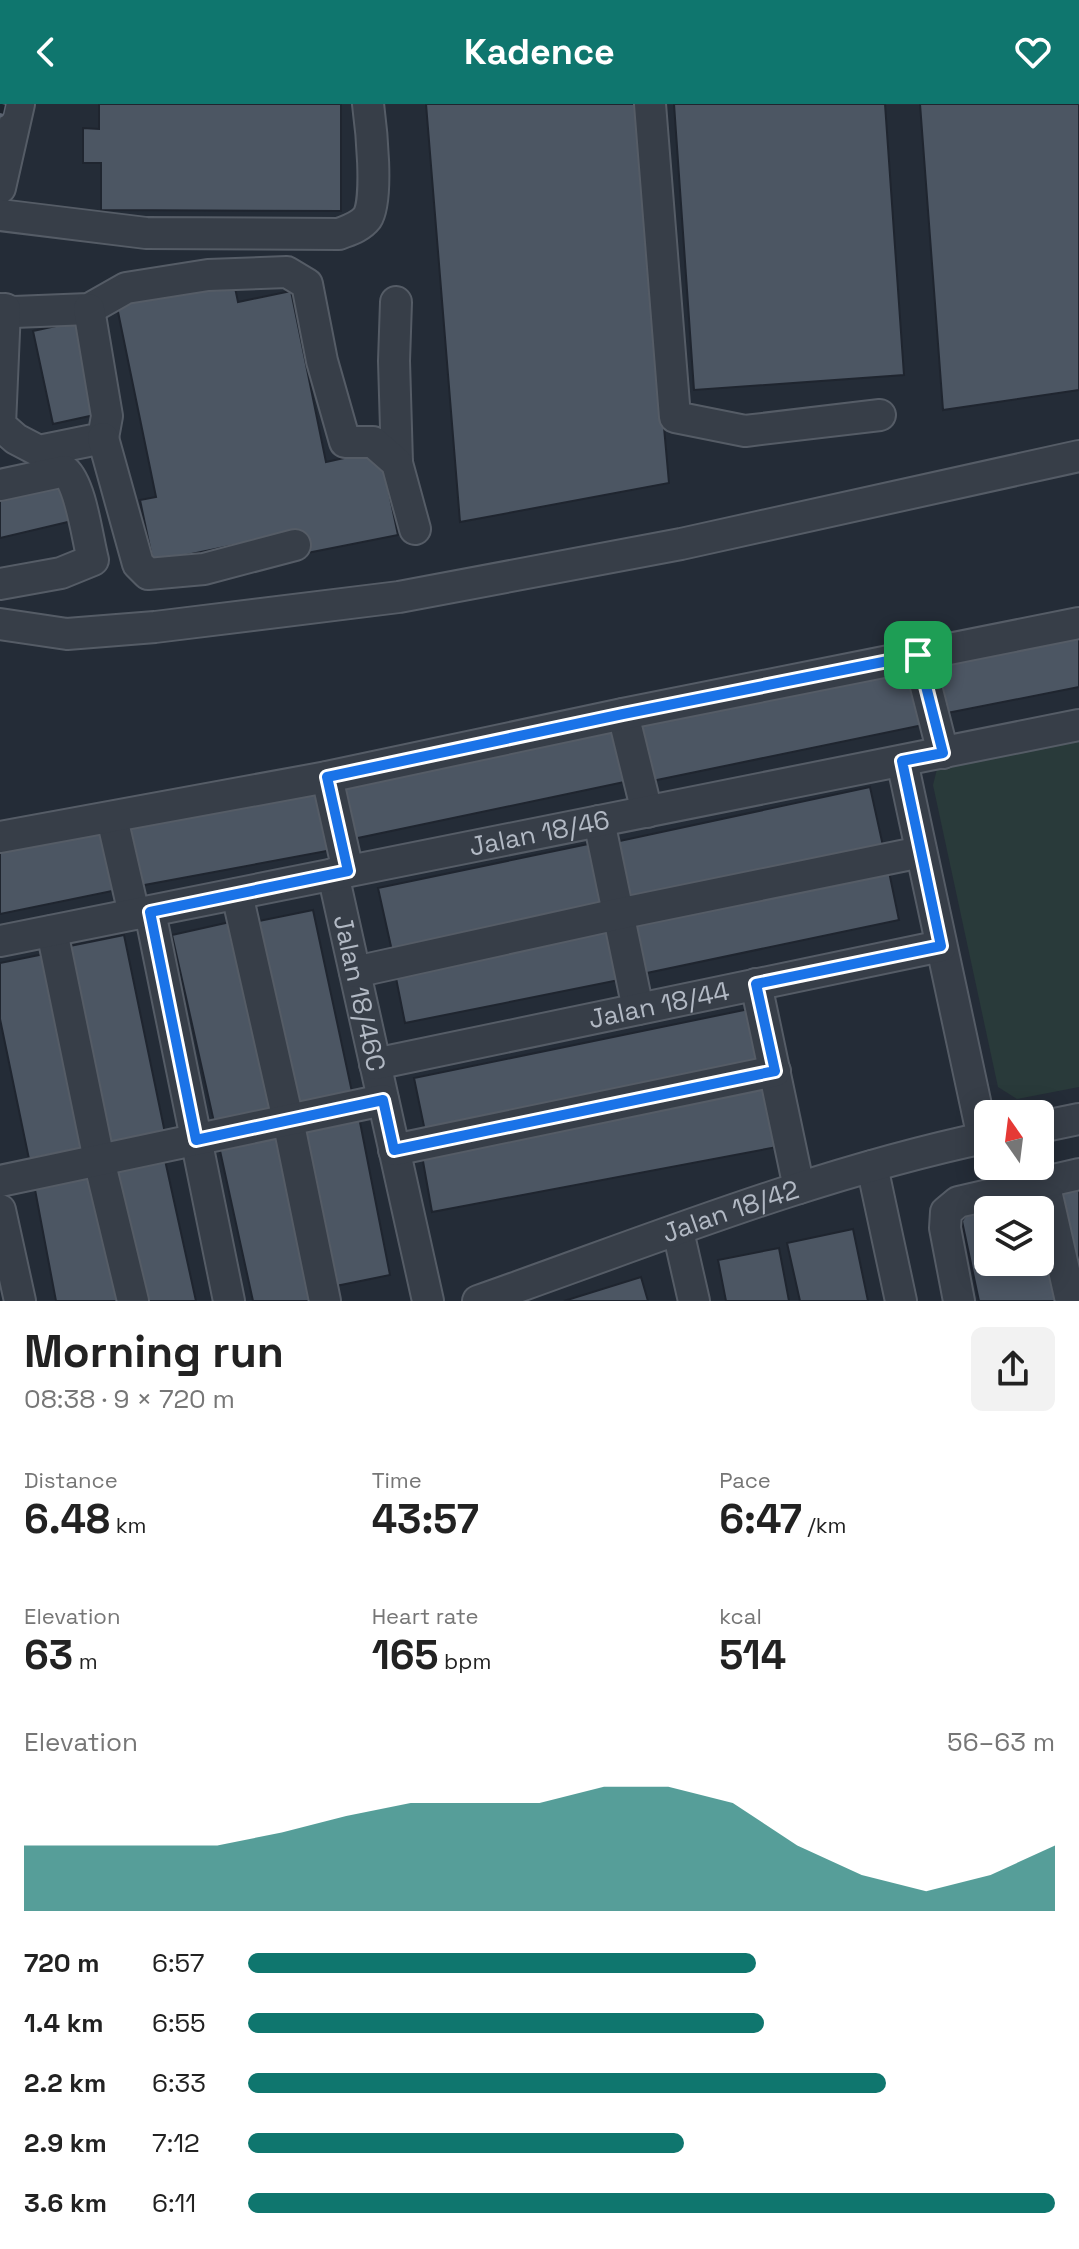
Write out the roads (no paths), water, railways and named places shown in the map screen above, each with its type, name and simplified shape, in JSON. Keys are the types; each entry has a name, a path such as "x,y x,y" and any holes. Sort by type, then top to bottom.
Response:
{"street":[{"path":"0,105 12,104"},
{"path":"0,188 19,104"},
{"path":"0,215 146,233 339,234 358,226 369,216 374,161 368,104"},
{"path":"650,104 675,417 745,431 880,415"},
{"path":"103,438 39,451 16,439 0,425 2,309 14,312 89,309 126,288 208,275 287,272 307,284 322,361 345,442 373,442 397,463"},
{"path":"396,302 397,463 415,529"},
{"path":"89,309 107,416 103,438 138,564 148,574 204,569 295,545"},
{"path":"0,624 67,634 155,627 399,597 681,544 1079,456"},
{"path":"0,485 65,471 79,494 93,560 61,573 0,584"},
{"path":"0,837 327,777 1079,623"},
{"path":"918,655 943,753"},
{"path":"623,714 647,812"},
{"name":"Jalan 18/46","path":"0,941 1079,725"},
{"path":"902,761 977,1100"},
{"name":"Jalan 18/46C","path":"327,777 355,972 428,1301"},
{"path":"112,818 142,913 196,1140 229,1301"},
{"path":"599,821 638,1009"},
{"path":"355,972 921,852"},
{"path":"237,894 325,1301"},
{"path":"52,931 99,1160 133,1301"},
{"name":"Jalan 18/44","path":"375,1064 941,946"},
{"path":"756,984 799,1188"},
{"path":"394,1150 775,1071"},
{"path":"0,1181 383,1100"},
{"path":"1054,1124 1079,1119"},
{"name":"Jalan 18/42","path":"478,1301 799,1188 974,1141"},
{"path":"872,1166 901,1301"},
{"path":"959,1301 945,1228 946,1212 958,1202 1079,1174"},
{"path":"1044,1182 1071,1301"},
{"path":"0,1210 20,1301"},
{"path":"678,1231 694,1301"}],"railway":[{"path":"0,113 2,104"}]}
